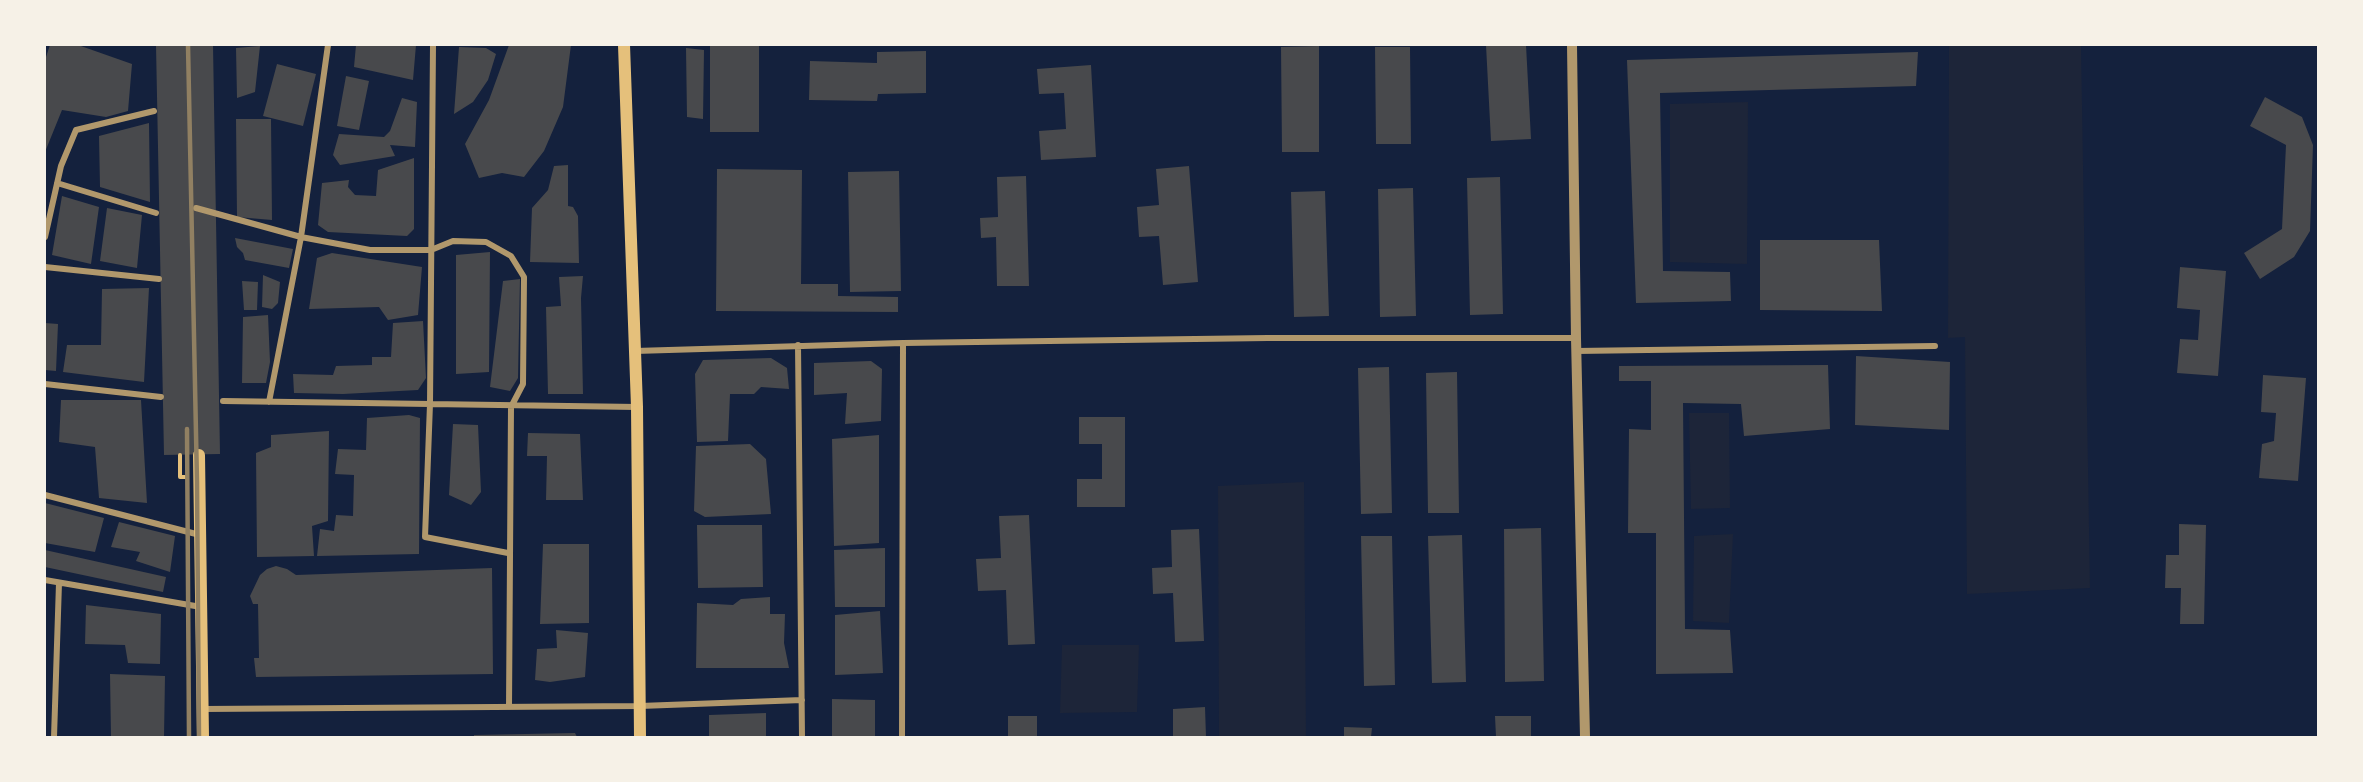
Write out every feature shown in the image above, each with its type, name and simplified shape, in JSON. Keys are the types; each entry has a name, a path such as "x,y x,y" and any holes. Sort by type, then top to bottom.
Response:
{"main road":[{"path":"624,45 638,407 640,737"},
{"path":"198,456 203,737"}],"street":[{"path":"269,402 300,237 328,45"},
{"path":"433,45 430,404 425,537 508,553"},
{"path":"1572,45 1575,338 1585,737"},
{"path":"45,237 61,166 76,130 154,111"},
{"path":"57,183 156,213"},
{"path":"196,208 300,237 370,250 431,250 453,241 486,242 511,256 524,277 523,384 511,407 508,553 509,707"},
{"path":"45,267 159,279"},
{"path":"635,351 903,343 1268,338 1575,338"},
{"path":"902,737 903,343"},
{"path":"798,345 802,737"},
{"path":"1576,351 1935,346"},
{"path":"45,384 161,397"},
{"path":"224,401 511,407 638,407"},
{"path":"45,495 200,535"},
{"path":"45,580 201,608"},
{"path":"54,737 59,583"},
{"path":"203,709 640,706 802,700"}],"shaded area":[{"path":"1949,45 2081,45 2090,588 1967,594 1965,337 1948,338"},
{"path":"1748,102 1747,264 1670,262 1670,104"},
{"path":"1689,413 1729,413 1730,508 1691,509"},
{"path":"1304,482 1306,737 1219,737 1218,486"},
{"path":"1733,534 1729,623 1693,621 1694,536"},
{"path":"1062,645 1139,645 1137,712 1060,713"}],"building":[{"path":"50,45 78,45 132,64 128,111 106,117 62,110 45,152 45,60"},
{"path":"156,45 213,45 220,454 164,455"},
{"path":"356,45 416,45 413,80 354,67"},
{"path":"509,45 571,45 563,107 544,151 524,177 502,173 479,178 465,144 489,100"},
{"path":"710,45 759,45 759,132 710,132"},
{"path":"1486,45 1526,45 1531,139 1491,141"},
{"path":"260,46 255,92 237,98 236,48"},
{"path":"1319,46 1319,152 1282,152 1281,47"},
{"path":"459,47 486,48 496,54 488,80 473,102 454,114"},
{"path":"1375,47 1410,47 1411,144 1376,144"},
{"path":"686,48 704,50 703,119 687,117"},
{"path":"926,51 926,93 878,94 877,101 809,100 810,61 877,63 877,52"},
{"path":"1918,52 1916,86 1660,93 1663,271 1730,272 1731,301 1636,303 1627,60"},
{"path":"277,64 316,74 303,126 263,116"},
{"path":"1091,65 1096,157 1041,160 1039,131 1066,129 1064,93 1039,94 1037,69"},
{"path":"346,76 369,81 359,130 337,126"},
{"path":"2265,97 2302,117 2313,145 2310,231 2294,257 2260,279 2244,253 2282,229 2286,145 2250,126"},
{"path":"402,98 417,102 415,147 390,145 395,156 340,165 333,155 339,134 384,137 390,131"},
{"path":"236,119 271,119 272,220 237,217"},
{"path":"149,123 150,202 100,187 99,136"},
{"path":"414,158 414,229 407,236 328,232 318,225 322,183 349,180 348,187 355,195 376,196 378,170"},
{"path":"568,165 568,206 573,207 578,216 579,263 530,262 532,208 548,190 554,166"},
{"path":"1189,166 1198,282 1163,285 1159,236 1139,237 1137,207 1159,205 1156,169"},
{"path":"717,169 802,170 801,284 838,284 838,296 898,297 898,312 716,311"},
{"path":"899,171 901,291 850,292 848,172"},
{"path":"1026,176 1029,286 997,286 996,237 981,238 980,218 998,217 997,177"},
{"path":"1500,177 1503,314 1470,315 1467,178"},
{"path":"1413,188 1416,316 1380,317 1378,189"},
{"path":"1325,191 1329,316 1294,317 1291,192"},
{"path":"62,196 99,207 91,264 52,255"},
{"path":"107,208 142,215 137,268 100,261"},
{"path":"235,238 293,249 289,268 245,260 243,253 237,247"},
{"path":"1760,240 1879,240 1882,311 1760,310"},
{"path":"490,252 489,372 456,374 456,255"},
{"path":"332,253 422,267 418,315 388,320 379,307 309,309 317,258"},
{"path":"2180,267 2226,271 2218,376 2177,373 2180,339 2198,340 2200,310 2177,308"},
{"path":"263,275 280,282 278,303 272,309 262,307"},
{"path":"583,276 581,298 583,394 548,394 546,307 561,306 559,277"},
{"path":"520,279 518,378 510,391 490,387 503,281"},
{"path":"242,281 258,282 257,310 244,310"},
{"path":"149,288 144,382 63,372 67,345 101,345 102,289"},
{"path":"268,315 270,362 266,383 242,383 243,317"},
{"path":"423,321 426,378 418,390 343,394 294,393 293,374 333,375 336,366 372,365 372,357 391,357 393,323"},
{"path":"45,323 58,324 56,371 45,370"},
{"path":"1856,356 1950,362 1949,430 1855,425"},
{"path":"771,358 787,368 789,389 761,387 754,394 730,394 728,441 697,442 695,374 703,360"},
{"path":"871,361 882,369 881,421 845,424 847,393 814,395 814,363"},
{"path":"1828,365 1830,429 1744,436 1741,404 1683,403 1685,629 1730,630 1733,673 1656,674 1656,533 1628,533 1629,429 1651,430 1651,381 1619,381 1619,366"},
{"path":"1389,367 1392,513 1361,514 1358,368"},
{"path":"1457,372 1459,513 1428,513 1426,373"},
{"path":"2263,375 2306,378 2298,481 2259,478 2262,444 2274,441 2276,413 2261,412"},
{"path":"61,400 141,400 147,503 99,498 95,447 59,442"},
{"path":"409,415 420,418 419,554 317,556 320,529 334,531 336,515 353,516 354,475 335,474 338,449 366,450 367,418"},
{"path":"1079,417 1125,417 1125,507 1077,507 1077,479 1102,479 1102,444 1079,444"},
{"path":"453,424 478,425 481,492 471,505 449,495"},
{"path":"329,431 328,521 312,526 314,556 257,557 256,453 271,447 271,435"},
{"path":"528,433 580,434 583,500 546,500 547,456 527,456"},
{"path":"879,435 879,543 834,546 832,439"},
{"path":"750,444 766,459 771,514 705,517 694,511 696,446"},
{"path":"45,503 104,518 95,552 45,543"},
{"path":"1029,515 1035,644 1008,645 1006,590 978,591 976,559 1001,558 999,516"},
{"path":"119,522 175,536 170,572 136,561 140,552 111,547"},
{"path":"2179,524 2206,525 2204,624 2180,624 2181,588 2165,588 2166,555 2179,555"},
{"path":"697,525 762,525 763,587 698,588"},
{"path":"1541,528 1544,681 1505,682 1504,529"},
{"path":"1199,529 1204,641 1175,642 1173,593 1153,594 1152,568 1172,567 1171,530"},
{"path":"1462,535 1466,682 1432,683 1428,536"},
{"path":"1361,536 1392,536 1395,685 1364,686"},
{"path":"543,544 589,544 589,623 540,624"},
{"path":"885,548 885,607 835,607 834,550"},
{"path":"45,550 166,577 163,592 45,567"},
{"path":"276,566 296,575 492,568 493,674 256,677 254,658 259,658 258,604 253,604 250,596 260,575"},
{"path":"770,597 770,614 785,614 784,643 789,668 696,668 697,603 733,605 741,599"},
{"path":"86,605 161,614 160,664 128,663 125,645 85,644"},
{"path":"880,611 883,673 835,675 835,615"},
{"path":"556,630 588,633 585,677 550,682 535,680 537,649 557,648"},
{"path":"110,674 165,676 164,737 111,737"},
{"path":"832,699 875,700 875,737 832,737"},
{"path":"1205,707 1206,737 1173,737 1173,709"},
{"path":"766,713 766,737 709,737 709,715"},
{"path":"1008,716 1037,716 1037,737 1008,737"},
{"path":"1495,716 1531,716 1531,737 1496,737"},
{"path":"1344,727 1372,728 1371,737 1344,737"},
{"path":"575,733 577,737 474,737 474,735"}],"railway":[{"path":"188,45 197,482 199,737"},
{"path":"187,429 189,737"}]}
